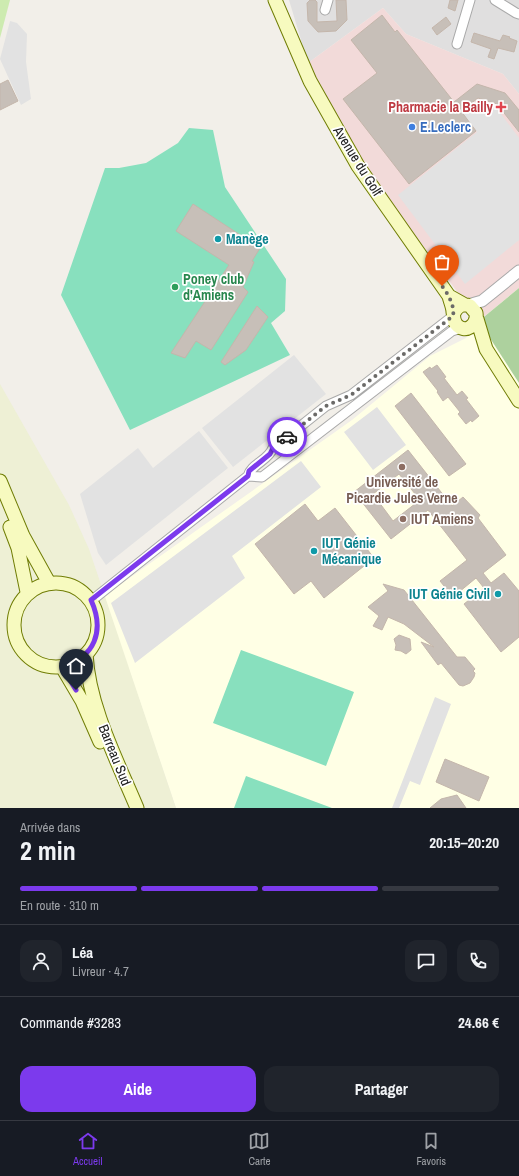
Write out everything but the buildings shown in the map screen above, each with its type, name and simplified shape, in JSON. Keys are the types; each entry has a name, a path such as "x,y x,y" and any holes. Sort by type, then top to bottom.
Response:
{"main road":[{"name":"Avenue du Golf","path":"275,0 310,81 358,166 449,296 466,305"},
{"path":"449,296 455,323 486,349"},
{"path":"453,314 458,307 466,305 475,310 486,349 519,401"},
{"path":"462,328 472,326 477,318"},
{"path":"0,481 23,536 49,583"},
{"path":"0,500 18,548 27,592"},
{"path":"49,583 64,583 85,594 91,600 98,625 97,634 93,644 86,654 74,663 62,667 49,666 34,660 23,651 15,638 13,622 17,609 27,592 49,583"},
{"name":"Barreau Sud","path":"86,654 87,671 103,728 137,808"},
{"name":"Barreau Sud","path":"62,667 82,701 128,808"}],"street":[{"path":"325,10 328,0"},
{"path":"457,44 470,0"},
{"path":"495,0 519,14"},
{"path":"466,305 482,301 519,271"},
{"path":"477,318 485,305 519,279"},
{"path":"91,600 248,476 249,471 270,454 273,448 322,409 351,395 453,314"},
{"path":"248,476 262,477 452,331 462,328"}],"shaded area":[{"path":"289,0 519,0 519,94 503,74 406,34 383,8 308,63"},
{"path":"383,8 406,34 503,74 519,94 519,288 479,321 371,176 308,63"},
{"path":"10,21 17,23 27,34 26,62 31,99 21,105 0,59"},
{"path":"476,101 498,110 519,138 519,240 465,284 398,195 477,132 461,113"},
{"name":"Université de Picardie Jules Verne","path":"519,288 519,808 176,808 104,596 352,420 430,356 466,338 479,321"},
{"path":"294,355 326,394 233,467 202,428"},
{"path":"0,384 69,505 89,549 176,808 0,808"},
{"path":"377,407 406,445 373,470 344,432"},
{"path":"199,431 228,468 106,565 98,553 80,494 138,448 153,468"},
{"path":"301,461 321,487 232,556 245,578 135,663 111,603"},
{"path":"435,697 451,704 420,785 410,781 399,808 392,808"}],"green space":[{"path":"0,0 10,0 0,38"},
{"name":"Poney club d'Amiens","path":"189,128 213,130 225,187 286,279 285,311 271,323 290,355 130,430 61,295 105,168 119,168 146,163 178,143"},
{"path":"519,288 519,383 479,321"},
{"path":"241,650 354,692 326,766 213,723"},
{"path":"246,776 332,808 234,808"}],"way so far":[{"path":"287,437 326,406 351,395 453,316 454,313 449,296 442,286"}],"place":[{"name":"Pharmacie la Bailly","path":"501,107"},
{"name":"E.Leclerc","path":"412,127"},
{"name":"Manège","path":"218,239"},
{"name":"Poney club d'Amiens","path":"175,287"},
{"name":"Université de Picardie Jules Verne","path":"402,467"},
{"name":"IUT Amiens","path":"403,519"},
{"name":"IUT Génie Mécanique","path":"314,551"},
{"name":"IUT Génie Civil","path":"498,594"}],"route":[{"path":"76,690 62,667 68,666 80,659 90,650 93,644 97,634 98,625 91,600 240,483 248,476 249,471 270,454 273,448 287,437"}]}
